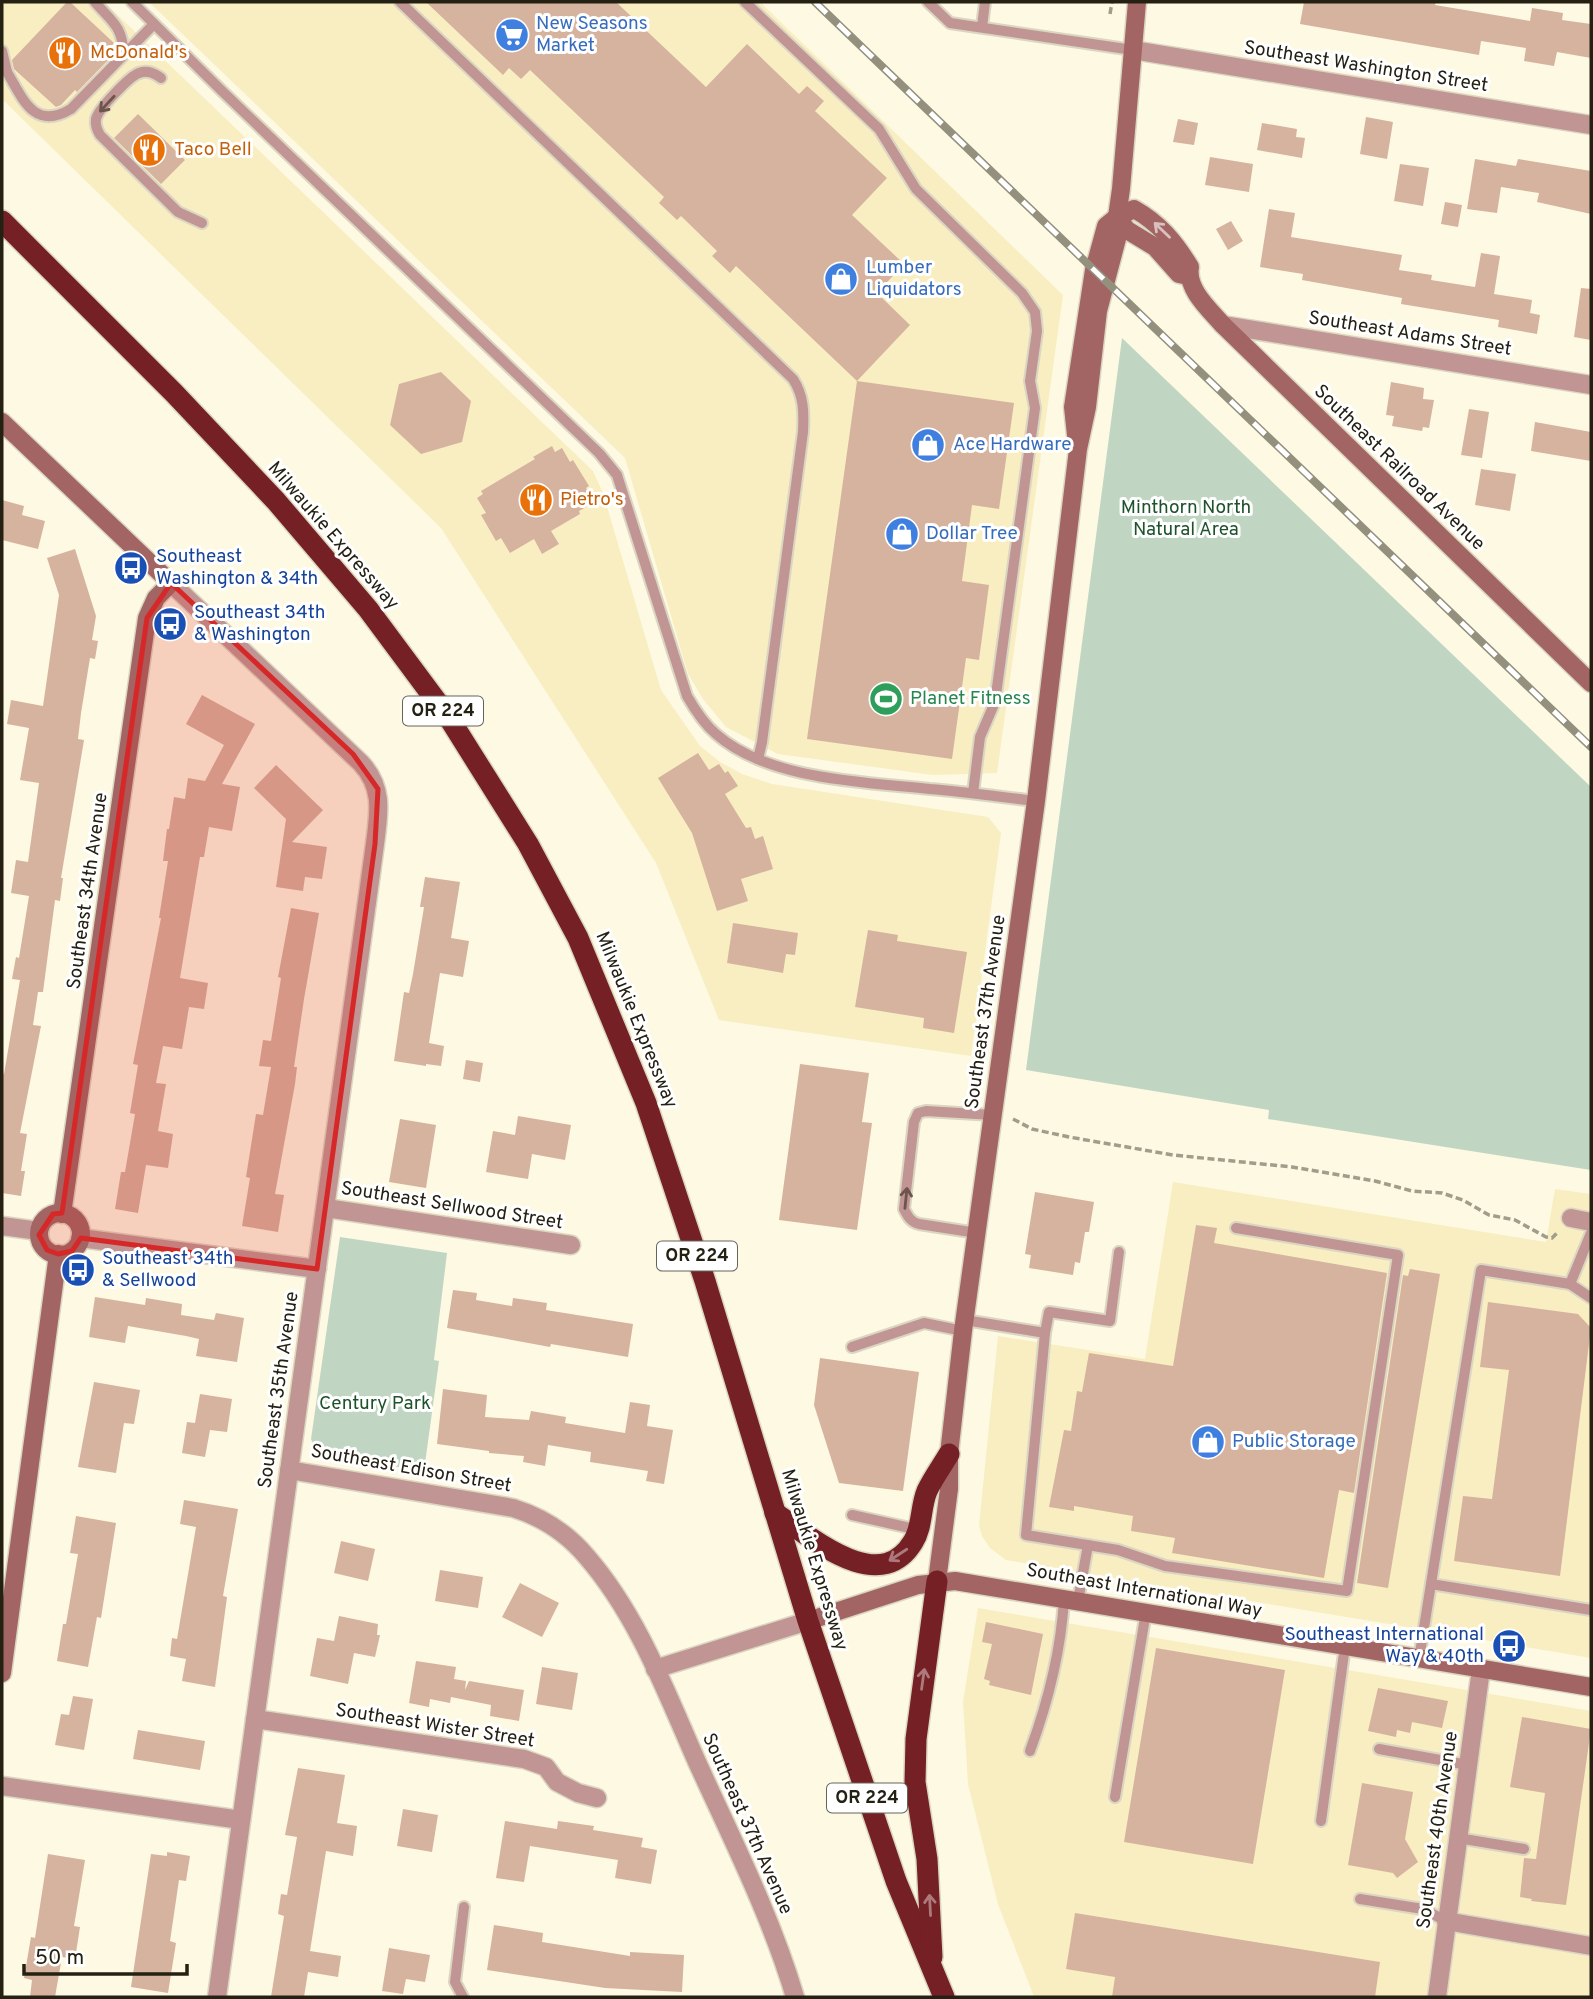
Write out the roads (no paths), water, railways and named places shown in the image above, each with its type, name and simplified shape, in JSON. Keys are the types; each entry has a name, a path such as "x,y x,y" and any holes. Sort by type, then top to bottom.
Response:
{"highway":[{"name":"Milwaukie Expressway","path":"2,220 174,393 276,501 369,609 449,718 528,844 578,938 646,1103 702,1269 808,1621 896,1881 944,1997"},
{"path":"775,1513 838,1555 866,1565 880,1565 895,1560 907,1550 919,1530 926,1493 949,1454"},
{"path":"933,1973 927,1858 916,1795 915,1750 937,1581"}],"street":[{"name":"Southeast 37th Avenue","path":"937,1581 949,1489 949,1454 964,1325 1036,801 1077,449 1073,407 1094,270 1106,226 1116,217 1121,189 1138,2"},
{"name":"Southeast Washington Street","path":"1133,50 1591,125"},
{"name":"Southeast Railroad Avenue","path":"1116,217 1133,209 1157,225 1179,248 1190,267 1188,276 1198,295 1223,325 1589,675"},
{"name":"Southeast Adams Street","path":"1223,325 1591,385"},
{"path":"2,422 171,583"},
{"name":"Southeast 35th Avenue","path":"171,583 368,770 380,799 217,1997"},
{"name":"Southeast 34th Avenue","path":"62,1214 148,618 156,598 171,583"},
{"name":"Southeast Sellwood Street","path":"326,1208 571,1245"},
{"path":"62,1214 70,1216 76,1222 80,1238 72,1251 58,1254 44,1247 39,1231 49,1216 62,1214"},
{"path":"1571,1218 1591,1222"},
{"path":"2,1226 39,1231"},
{"path":"80,1238 317,1269"},
{"path":"2,1673 58,1254"},
{"name":"Southeast Edison Street","path":"289,1470 483,1501 524,1511 544,1521 571,1540 599,1572 642,1641 655,1669"},
{"path":"655,1669 937,1581"},
{"name":"Southeast International Way","path":"937,1581 955,1581 1591,1687"},
{"name":"Southeast 37th Avenue","path":"655,1669 746,1871 795,1997"},
{"name":"Southeast 40th Avenue","path":"1437,1997 1481,1669"},
{"name":"Southeast Wister Street","path":"255,1719 524,1759 545,1767 557,1782 578,1793 597,1798"},
{"path":"2,1786 241,1820"},
{"path":"1446,1921 1591,1946"}],"lane":[{"path":"95,2 120,30 124,43 123,55"},
{"path":"132,2 248,117 599,453 617,475 687,696 717,735 758,759 789,769 853,781 1036,801"},
{"path":"400,2 793,379 801,391 804,408 803,432 758,759"},
{"path":"745,2 879,130 916,189 1022,293 1035,313 1037,331 1030,381 1035,408 995,702 981,737 973,793"},
{"path":"928,2 950,23 1133,50"},
{"path":"982,27 985,2"},
{"path":"2,51 4,71 23,99 36,114 50,117 71,109 154,24"},
{"path":"161,78 152,72 133,76 99,112 96,128 178,212 202,223"},
{"path":"977,1233 919,1224 908,1217 904,1209 914,1122 918,1112 926,1111 993,1115"},
{"path":"1119,1252 1110,1321 1049,1312 1027,1535 1118,1550 1165,1566 1347,1591 1398,1255 1236,1228"},
{"path":"1570,1284 1591,1233"},
{"path":"1419,1659 1481,1270 1570,1284 1591,1298"},
{"path":"852,1347 924,1323 1045,1333"},
{"path":"852,1515 919,1530"},
{"path":"1030,1751 1088,1545"},
{"path":"1431,1584 1591,1610"},
{"path":"1115,1797 1146,1612"},
{"path":"1321,1821 1345,1646"},
{"path":"1379,1749 1468,1765"},
{"path":"1458,1838 1524,1849"},
{"path":"1360,1899 1423,1909 1446,1921"},
{"path":"463,1997 455,1982 464,1907"}],"railway":[{"path":"815,2 1591,747"}],"place":[{"name":"New Seasons Market","path":"512,35"},
{"name":"McDonald's","path":"65,53"},
{"name":"Taco Bell","path":"149,150"},
{"name":"Lumber Liquidators","path":"841,279"},
{"name":"Ace Hardware","path":"928,445"},
{"name":"Pietro's","path":"536,500"},
{"name":"Dollar Tree","path":"902,534"},
{"name":"Southeast Washington & 34th","path":"131,568"},
{"name":"Southeast 34th & Washington","path":"170,624"},
{"name":"Planet Fitness","path":"886,699"},
{"name":"Southeast 34th & Sellwood","path":"78,1270"},
{"name":"Public Storage","path":"1208,1442"},
{"name":"Southeast International Way & 40th","path":"1509,1646"}],"park label":[{"name":"Minthorn North Natural Area","path":"1186,519"},
{"name":"Century Park","path":"375,1404"}]}
